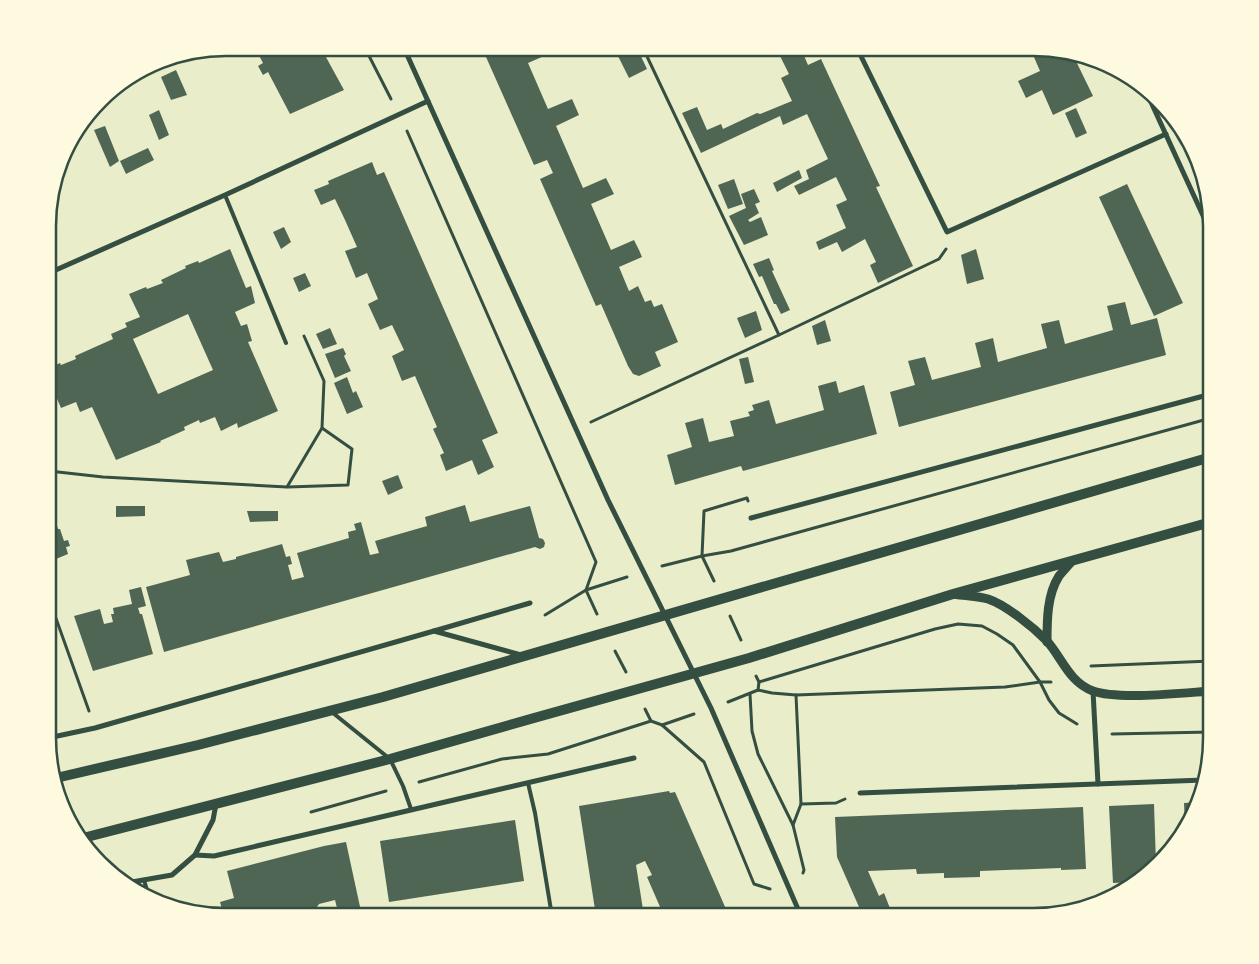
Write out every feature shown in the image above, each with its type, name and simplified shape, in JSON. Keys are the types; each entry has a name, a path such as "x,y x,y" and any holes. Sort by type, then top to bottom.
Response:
{"main road":[{"path":"61,777 198,745 331,711 1203,459"},
{"path":"88,836 390,759 693,674 953,594 1202,524"}],"street":[{"path":"408,57 608,500 710,708 797,908"},
{"path":"861,57 947,232 1166,134"},
{"path":"56,270 225,195 428,101"},
{"path":"1154,108 1202,211"},
{"path":"751,518 1203,396"},
{"path":"1047,642 1047,619 1051,599 1059,577 1072,561"},
{"path":"953,594 988,599 1009,609 1047,642 1069,674 1093,691 1116,694 1202,691"},
{"path":"57,736 96,728 530,603"},
{"path":"434,631 522,656"},
{"path":"1093,691 1098,784"},
{"path":"195,855 214,856 634,758"},
{"path":"860,793 1197,780"},
{"path":"136,881 172,875 195,855 213,820 216,804"}],"lane":[{"path":"225,195 286,342"},
{"path":"331,711 390,759 403,786 411,809"},
{"path":"528,783 535,813 551,907"},
{"path":"144,880 146,887"}],"path":[{"path":"370,57 399,114 596,562 586,590 605,632 652,722 662,725 704,762 754,884 793,898 804,870 793,825 758,754 752,730 750,694 758,690 796,695 1005,688 1040,682"},
{"path":"647,57 779,335"},
{"path":"576,429 939,258 965,224"},
{"path":"287,487 322,428 324,381 301,329"},
{"path":"684,560 731,552 1203,420"},
{"path":"56,472 287,487 348,485 352,448 322,428"},
{"path":"702,556 704,511 747,498 751,518"},
{"path":"586,590 643,572"},
{"path":"57,620 96,728"},
{"path":"758,690 759,682 935,629 958,624 982,626 1013,646 1040,682 1049,700 1059,712 1077,724 1095,731 1112,734 1202,732"},
{"path":"1069,674 1085,667 1202,661"},
{"path":"793,825 801,804 796,695"},
{"path":"801,804 836,803 860,793"}],"building":[{"path":"260,57 326,57 344,90 290,114 268,72 263,75 258,66 263,63"},
{"path":"486,57 542,57 528,63 548,109 572,99 579,115 556,126 583,188 606,178 614,194 591,204 611,250 634,240 639,250 642,257 619,267 629,291 638,286 645,302 651,300 654,307 662,304 678,342 655,352 661,366 639,376 633,374 601,304 596,306 540,179 553,173 547,160 534,165"},
{"path":"618,57 641,57 647,69 629,78"},
{"path":"780,57 805,57 808,65 821,59 880,186 876,187 913,266 878,283 870,265 876,262 865,239 842,252 837,242 819,250 816,242 846,228 836,205 847,200 836,177 799,195 794,186 809,179 806,170 828,159 807,114 783,125 780,116 701,153 682,113 697,107 707,130 721,124 723,129 757,113 760,114 792,101 781,78 789,74"},
{"path":"1034,57 1076,62 1093,96 1053,115 1042,90 1026,98 1018,81 1040,71"},
{"path":"176,70 187,95 171,100 161,77"},
{"path":"1076,108 1087,133 1076,138 1065,113"},
{"path":"159,110 169,135 159,140 149,115"},
{"path":"105,126 119,161 110,167 94,130"},
{"path":"148,148 154,160 126,174 120,161"},
{"path":"372,162 377,175 384,172 498,433 482,440 494,467 478,475 472,460 446,471 440,455 444,453 433,429 437,427 415,376 402,381 392,356 404,350 392,325 380,330 368,304 378,299 367,273 356,278 345,251 357,247 345,220 335,199 321,205 314,190 329,184 328,181"},
{"path":"799,170 802,178 777,192 773,183"},
{"path":"734,179 743,204 728,209 718,185"},
{"path":"1127,184 1183,303 1154,316 1099,197"},
{"path":"754,189 760,202 755,204 759,213 748,220 750,222 761,217 768,235 744,245 729,216 746,208 741,194"},
{"path":"284,227 291,242 281,249 273,232"},
{"path":"230,249 246,288 251,286 255,303 235,312 241,326 247,324 252,341 248,342 278,411 238,428 237,423 221,431 215,417 200,423 199,420 184,427 185,430 161,442 116,460 92,407 80,412 76,402 61,408 56,397 56,365 60,363 61,365 76,359 75,356 113,339 111,334 127,327 125,323 140,317 129,294 163,283 161,280 198,261 199,263","holes":["188,314 213,370 158,394 133,339"]},
{"path":"976,249 984,279 967,284 961,255"},
{"path":"769,258 774,270 772,271 790,310 781,314 776,304 774,304 762,276 759,277 753,264"},
{"path":"305,273 311,286 299,292 293,278"},
{"path":"1125,302 1131,325 1157,318 1166,355 899,427 890,392 915,385 908,361 925,357 932,380 981,367 975,343 993,338 998,362 1047,348 1041,324 1059,320 1065,344 1113,330 1107,306"},
{"path":"756,311 762,330 745,338 737,318"},
{"path":"825,320 831,341 817,345 812,326"},
{"path":"330,328 337,344 323,349 316,334"},
{"path":"343,348 346,354 344,356 351,371 335,378 325,354"},
{"path":"748,357 754,382 745,384 739,359"},
{"path":"347,377 353,393 356,391 363,407 347,414 334,383"},
{"path":"836,381 839,393 864,385 877,434 743,471 741,466 675,485 667,455 692,447 685,423 703,418 709,442 734,436 730,421 750,416 748,412 754,410 752,405 769,400 776,424 824,410 818,386"},
{"path":"398,475 403,488 388,495 382,481"},
{"path":"465,505 470,522 530,506 539,538 543,539 545,543 544,547 540,549 535,547 164,652 146,587 190,575 186,560 219,552 223,562 282,544 286,557 290,556 292,564 288,565 292,580 304,577 297,553 349,538 348,532 356,530 354,524 361,522 370,555 379,553 375,541 427,526 425,517"},
{"path":"116,506 145,506 145,516 116,517"},
{"path":"247,511 278,511 278,521 250,522"},
{"path":"57,524 64,541 68,540 70,546 66,547 68,554 57,559"},
{"path":"141,587 146,606 138,608 140,614 142,614 153,654 93,671 74,616 100,609 104,624 113,622 111,614 114,614 113,608 132,604 129,590"},
{"path":"669,791 670,793 675,792 725,908 660,908 647,877 652,875 645,861 636,865 643,908 595,907 579,806"},
{"path":"1184,803 1190,803 1184,814"},
{"path":"1154,804 1156,854 1136,873 1122,883 1113,883 1109,806"},
{"path":"1083,807 1086,869 980,871 980,877 944,878 944,873 917,874 916,869 868,871 879,896 884,893 890,908 859,908 837,857 835,817"},
{"path":"515,820 524,881 389,902 380,841"},
{"path":"346,842 360,907 337,907 335,900 319,904 317,907 221,907 220,902 234,898 227,871"}]}
